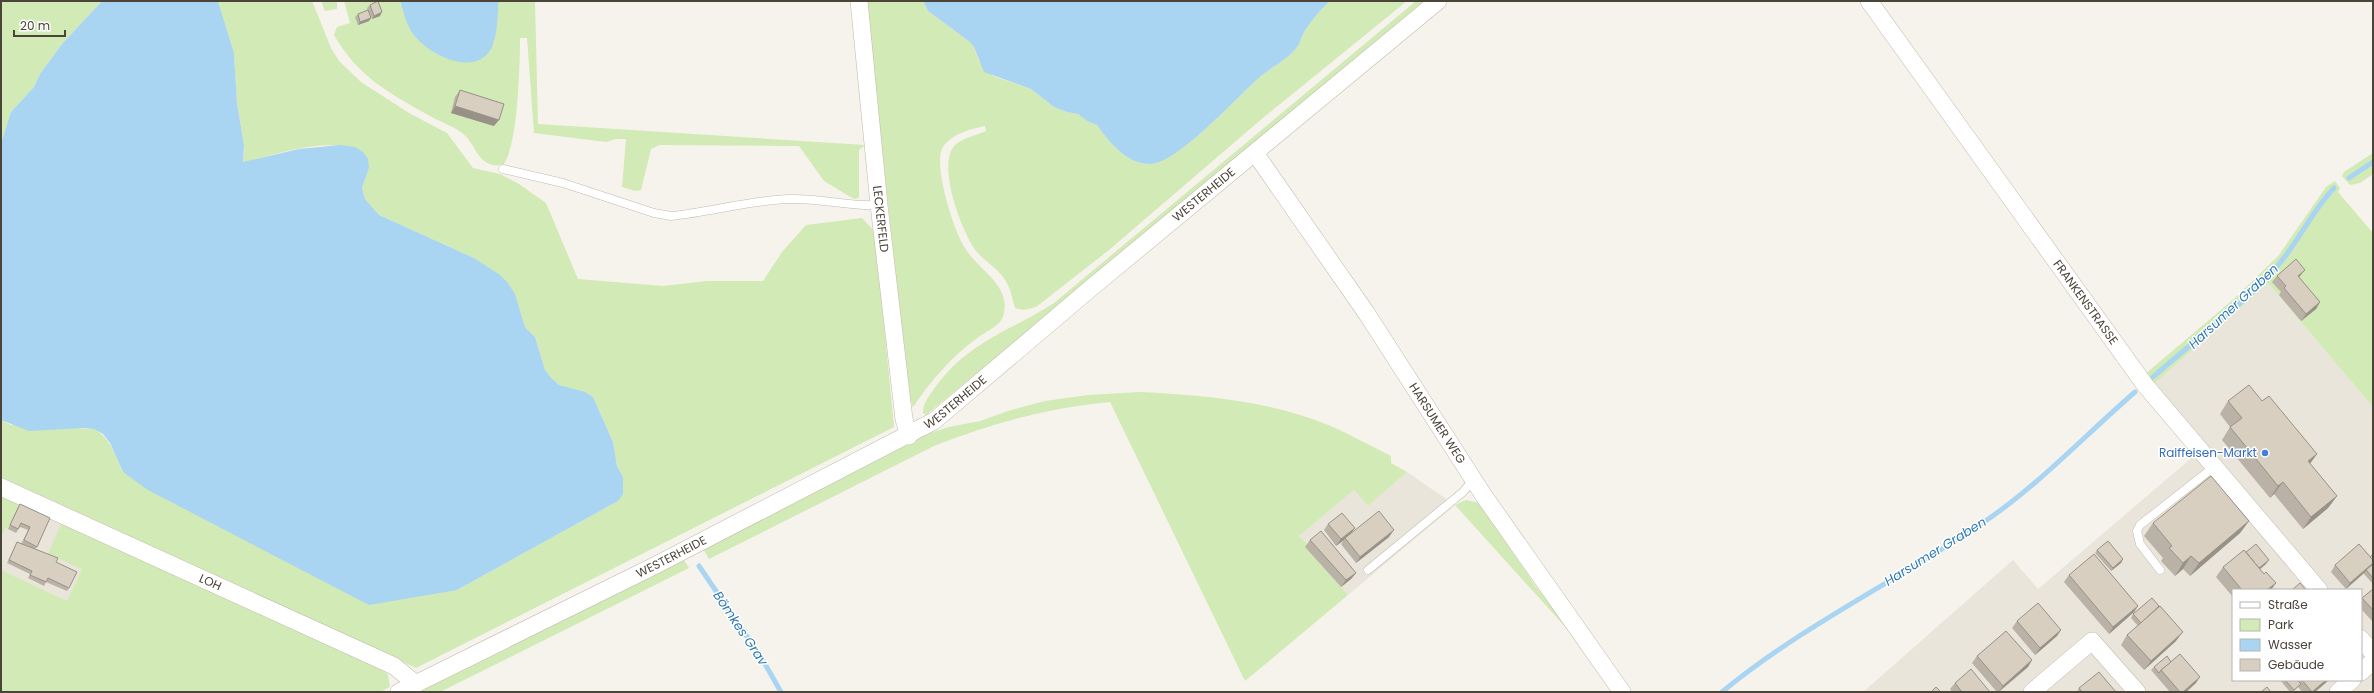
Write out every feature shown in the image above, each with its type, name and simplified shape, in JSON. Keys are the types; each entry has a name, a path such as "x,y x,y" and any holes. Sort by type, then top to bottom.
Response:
{"street":[{"name":"LECKERFELD","path":"859,1 879,205 904,419 909,436"},
{"name":"WESTERHEIDE","path":"399,692 909,436 934,421 1438,1"},
{"name":"FRANKENSTRASSE","path":"1869,1 2145,385 2318,589"},
{"name":"HARSUMER WEG","path":"1255,153 1366,314 1473,480 1622,692"},
{"name":"LOH","path":"1,488 394,666 416,684"},
{"path":"2362,640 2373,653"},
{"path":"2032,692 2092,641 2136,692"},
{"path":"2362,671 2373,661"},
{"path":"2338,692 2351,681"}],"lane":[{"path":"503,169 563,183 654,213 671,216 791,199 824,200 860,207 879,205"},
{"path":"2160,570 2140,544 2137,531 2140,525 2214,467"},
{"path":"1368,570 1463,492 1473,480"}],"shaded area":[{"path":"2268,283 2373,407 2373,692 1863,692 2013,560 2038,589 2195,455 2153,385"},
{"path":"1407,472 1455,505 1348,595 1305,547 1299,536 1354,490 1368,506"},
{"path":"21,500 63,520 82,569 67,602 1,570 1,537 6,528 8,528"}],"green space":[{"path":"1,1 102,1 62,44 40,74 34,87 11,112 1,143"},
{"path":"218,1 312,1 331,48 339,61 361,82 409,113 447,133 473,168 500,174 519,184 546,203 578,279 663,286 707,281 763,281 782,252 806,225 862,218 875,232 894,427 416,668 1,477 1,420 11,425 94,429 109,442 123,472 457,590 618,501 623,477 617,466 613,442 593,397 559,385 551,379 545,370 535,337 525,327 515,294 508,283 474,258 379,215 365,199 362,188 369,168 363,152 350,147 335,145 319,146 287,151 243,163 244,145 237,103 234,53"},
{"path":"321,1 337,1 337,9 325,11"},
{"path":"344,1 400,1 409,28 431,50 448,59 494,43 499,1 535,1 538,124 865,145 859,150 859,198 854,199 824,181 799,146 660,145 651,149 641,190 635,191 622,187 626,139 616,139 606,142 534,133 527,38 520,38 515,124 508,156 503,165 488,163 478,155 471,143 462,133 415,108 388,91 376,83 353,62 343,50 334,35 337,27 350,23"},
{"path":"866,1 923,1 928,11 970,42 974,47 979,61 993,76 1031,89 1054,107 1078,114 1087,121 1097,125 1113,145 1127,157 1134,161 1151,164 1163,161 1192,141 1261,76 1289,56 1300,43 1303,34 1312,20 1330,1 1407,1 1264,117 1109,250 1036,307 1024,310 1015,308 1005,280 997,270 979,255 970,242 953,198 948,167 950,155 955,145 986,131 985,126 956,135 947,142 940,155 940,167 942,182 955,228 960,240 970,256 997,285 1005,303 1004,313 1003,318 997,325 967,346 949,362 913,407 909,397"},
{"path":"1416,1 1427,1 926,415 923,413 925,403 930,394 961,359 975,348 1054,303"},
{"path":"2373,153 2373,174 2360,183 2350,185 2342,176 2344,172"},
{"path":"2335,181 2340,188 2338,192 2373,233 2373,407 2268,283 2153,385 2144,375 2235,298 2279,255 2326,187"},
{"path":"1140,392 1213,397 1261,405 1308,417 1338,429 1391,456 1391,463 1407,472 1368,506 1354,490 1299,536 1308,545 1305,547 1348,595 1245,681 1110,402 1042,412 977,430 934,446 709,559 702,547 927,434 949,427 980,421 1008,411 1045,401 1088,395"},
{"path":"1,491 21,500 8,529 6,528 3,534 1,533"},
{"path":"1466,500 1480,503 1536,587 1588,652 1455,505"},
{"path":"63,520 380,666 388,675 390,687 380,692 1,692 1,570 67,601 82,569 48,554"},
{"path":"682,557 689,568 440,692 413,692"}],"water":[{"path":"102,1 218,1 234,53 237,103 244,145 243,162 299,149 340,145 355,147 363,152 368,159 369,168 362,188 365,199 379,215 474,258 500,275 508,283 515,294 525,327 535,337 545,370 551,378 559,385 585,392 593,397 613,442 617,466 623,477 623,494 618,501 457,590 369,605 148,490 123,472 110,443 103,434 94,429 83,428 29,431 1,420 1,143 11,112 34,87 40,74 62,44"},
{"path":"400,1 499,1 496,32 491,49 483,58 474,62 451,60 440,55 421,42 411,31"},
{"path":"923,1 1330,1 1312,20 1303,34 1300,43 1289,56 1261,76 1192,141 1163,161 1151,164 1134,161 1127,157 1113,145 1097,125 1087,121 1078,114 1054,107 1031,89 984,72 974,47 970,42 928,11"}],"building":[{"path":"378,1 382,12 374,16 370,5"},
{"path":"368,10 371,18 360,22 358,14"},
{"path":"460,90 504,104 499,120 455,106"},
{"path":"2296,259 2305,270 2298,276 2320,302 2306,314 2284,288 2286,286 2277,276"},
{"name":"Raiffeisen-Markt","path":"2249,385 2262,401 2269,396 2317,454 2308,461 2337,496 2311,517 2283,482 2278,486 2230,427 2242,418 2228,401"},
{"path":"2211,476 2249,521 2199,563 2191,556 2183,563 2169,548 2172,546 2153,523"},
{"path":"20,504 50,518 37,547 24,540 30,527 21,523 18,529 10,525"},
{"path":"1379,511 1394,530 1360,557 1345,538"},
{"path":"1342,513 1355,528 1341,539 1328,524"},
{"path":"1321,531 1356,573 1346,580 1310,540"},
{"path":"2108,541 2123,559 2113,568 2097,550"},
{"path":"17,542 58,558 56,562 77,572 69,588 48,578 46,582 30,575 32,571 9,560"},
{"path":"2256,544 2269,560 2259,568 2246,552"},
{"path":"2359,544 2373,560 2373,563 2350,583 2335,565"},
{"path":"2244,550 2264,574 2266,572 2276,583 2268,589 2241,589 2223,567"},
{"path":"2094,554 2138,606 2113,627 2069,575"},
{"path":"2373,564 2373,578 2366,570"},
{"path":"2300,583 2305,589 2293,589"},
{"path":"2373,589 2373,610 2362,598"},
{"path":"2152,598 2159,606 2141,623 2133,614"},
{"path":"2038,603 2061,630 2040,648 2017,621"},
{"path":"2160,606 2183,632 2151,661 2127,635"},
{"path":"2006,631 2032,660 2003,686 1977,656"},
{"path":"2180,654 2200,677 2183,692 2180,692 2161,670"},
{"path":"2167,656 2171,662 2159,673 2154,667"},
{"path":"1971,669 1990,692 1962,692 1955,683"},
{"path":"2099,672 2116,692 2082,692 2079,688"},
{"path":"2286,681 2298,681 2301,684 2294,690"},
{"path":"2303,681 2325,681 2312,692"},
{"path":"1936,687 1941,692 1931,692"},
{"path":"2267,687 2271,692 2261,692"}],"waterway":[{"name":"Harsumer Graben","path":"2349,178 2373,162"},
{"name":"Harsumer Graben","path":"2153,377 2246,299 2260,285 2290,250 2318,207 2334,188"},
{"name":"Harsumer Graben","path":"1722,692 1784,646 1949,545 2002,510 2041,478 2135,392"},
{"name":"Bömkes Grav","path":"699,566 761,657 781,692"}],"place":[{"name":"Raiffeisen-Markt","path":"2265,453"}]}
